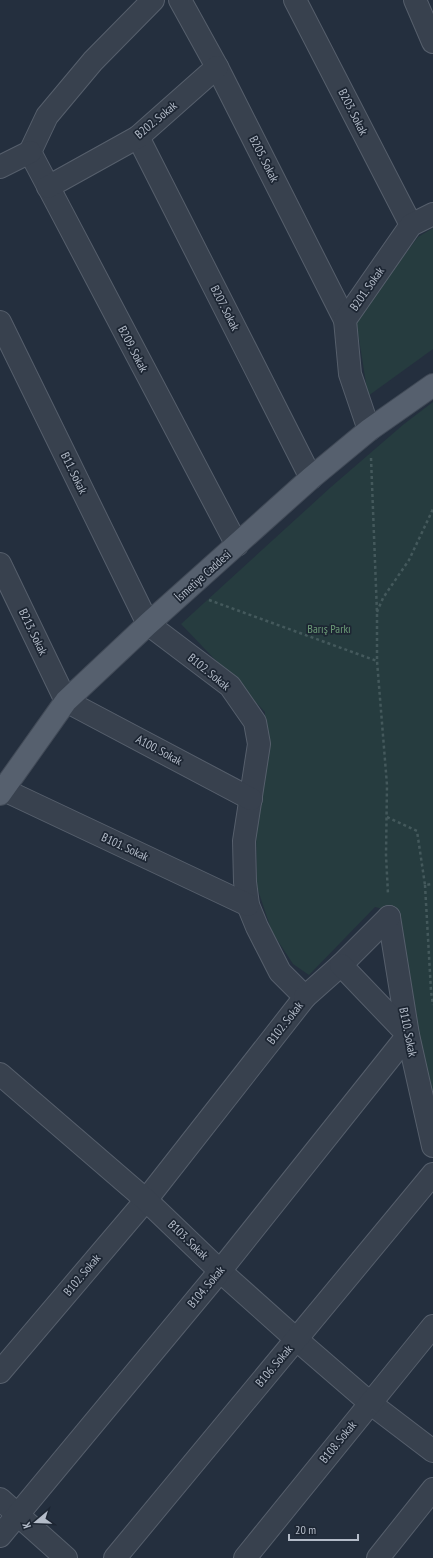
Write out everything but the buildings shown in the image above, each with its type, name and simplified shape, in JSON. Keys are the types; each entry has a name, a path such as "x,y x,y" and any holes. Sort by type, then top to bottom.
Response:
{"main road":[{"name":"İsmetiye Caddesi","path":"1,789 66,701 148,624 312,478 369,430 433,385"}],"street":[{"path":"0,167 30,152 47,116 93,61 153,0"},
{"name":"B205. Sokak","path":"180,0 217,67 345,320"},
{"name":"B203. Sokak","path":"295,0 411,225"},
{"path":"415,0 433,42"},
{"name":"B202. Sokak","path":"48,188 138,137 217,67"},
{"name":"B207. Sokak","path":"138,137 312,478"},
{"name":"B209. Sokak","path":"30,152 237,545"},
{"name":"B201. Sokak","path":"369,430 350,374 345,320 411,225 433,214"},
{"name":"B11. Sokak","path":"0,322 148,624"},
{"name":"B213. Sokak","path":"0,564 66,701"},
{"name":"B102. Sokak","path":"0,1372 146,1200 305,996 280,972 257,927 248,905 245,882 244,841 259,744 255,722 230,686 148,624"},
{"name":"A100. Sokak","path":"66,701 251,799"},
{"name":"B101. Sokak","path":"1,789 248,905"},
{"path":"305,996 341,965 389,917"},
{"name":"B110. Sokak","path":"389,917 408,1035 433,1146"},
{"path":"341,965 408,1035"},
{"name":"B104. Sokak","path":"0,1536 220,1270 408,1035"},
{"name":"B103. Sokak","path":"0,1074 146,1200 296,1339 370,1403 433,1451"},
{"name":"B106. Sokak","path":"115,1558 433,1174"},
{"name":"B108. Sokak","path":"245,1558 433,1326"},
{"path":"378,1558 433,1490"},
{"path":"0,1499 66,1558"}],"path":[{"path":"369,430 377,613 377,660 388,785 386,855 389,917"},
{"path":"377,613 383,598 409,560 433,509"},
{"path":"183,594 207,599 377,660"},
{"path":"387,817 418,831 425,885 433,1005"},
{"path":"425,885 433,884"}],"green space":[{"path":"433,228 433,349 368,396 356,320 418,237"},
{"name":"Barış Parkı","path":"433,402 433,1117 400,913 375,907 309,975 293,964 272,932 257,887 256,829 265,769 265,712 181,624 331,487 404,424"}]}
